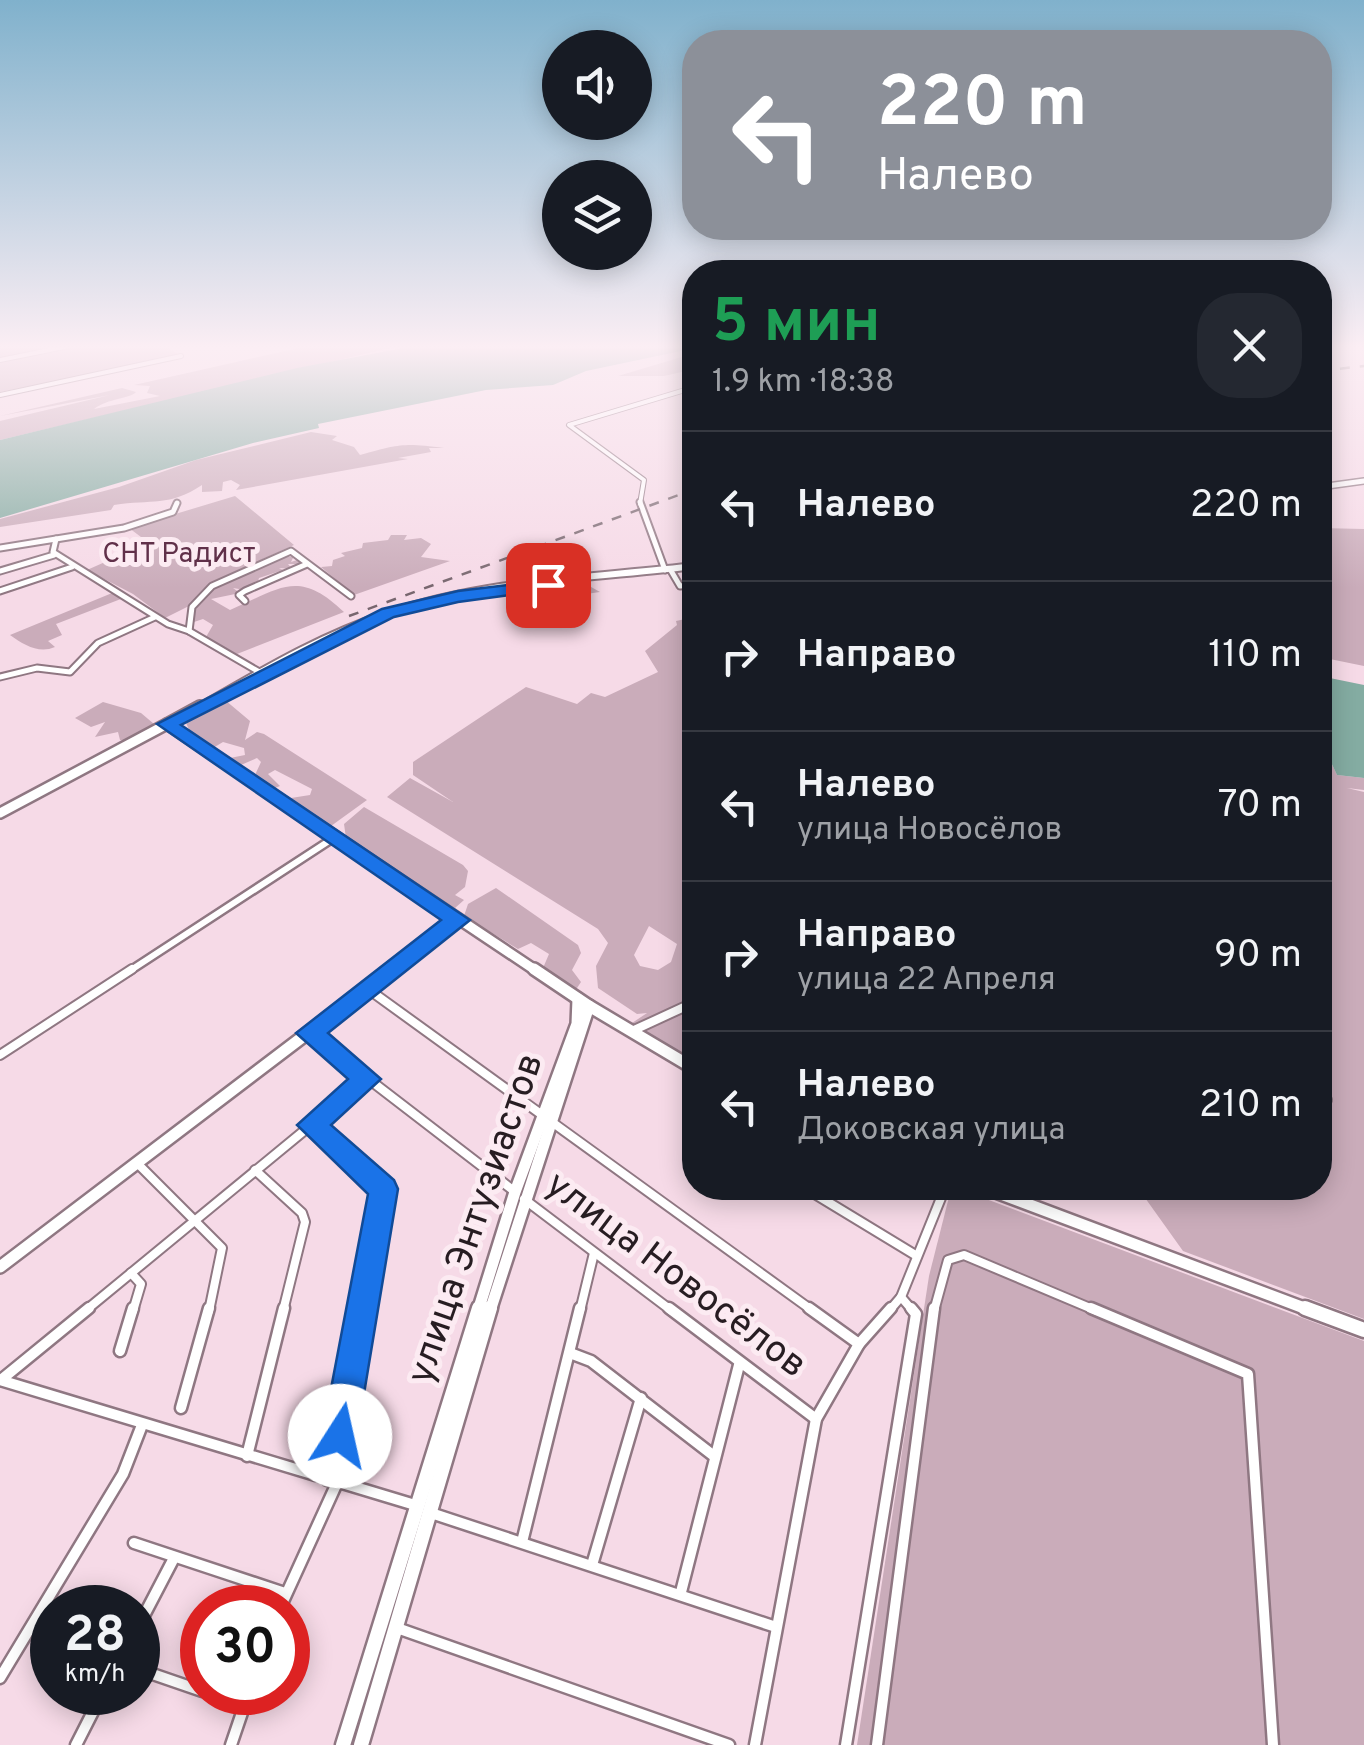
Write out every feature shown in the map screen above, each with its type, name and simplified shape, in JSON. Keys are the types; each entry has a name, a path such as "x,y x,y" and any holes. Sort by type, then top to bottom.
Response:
{"main road":[{"path":"1332,485 1364,481"},
{"path":"0,813 352,628 414,606 682,568"},
{"path":"167,724 583,1003 682,1061"},
{"path":"0,1267 458,920"},
{"name":"улица Энтузиастов","path":"362,1745 389,1625 423,1509 519,1195 583,1003"},
{"path":"1017,1200 1364,1330"},
{"name":"улица Энтузиастов","path":"344,1745 389,1625"}],"street":[{"path":"570,425 646,483 640,504 667,570 682,586"},
{"path":"0,548 143,522 173,512 177,503"},
{"path":"54,554 56,539"},
{"path":"189,631 194,603 224,577 291,551 350,596"},
{"path":"54,554 117,588 156,617 189,631 262,674"},
{"path":"0,571 54,554"},
{"path":"245,601 240,595 245,591 308,564"},
{"path":"0,591 73,567"},
{"path":"0,677 37,668 70,672 98,643 156,617"},
{"path":"0,1055 335,837"},
{"path":"367,988 860,1344"},
{"path":"631,1032 682,1008"},
{"name":"улица Новосёлов","path":"309,1033 739,1365 816,1420"},
{"path":"1,1380 367,1079"},
{"path":"289,1585 332,1481 384,1189 312,1125"},
{"path":"138,1163 222,1248 223,1260 181,1408"},
{"path":"247,1456 305,1222 302,1213 256,1170"},
{"path":"825,1200 918,1256"},
{"path":"755,1745 816,1420 860,1344 901,1297 939,1200"},
{"path":"522,1542 594,1253"},
{"path":"878,1745 937,1288 948,1260 964,1255 1248,1374 1273,1745"},
{"path":"120,1351 141,1284 130,1273"},
{"path":"846,1745 916,1314 901,1297"},
{"path":"570,1353 591,1360 714,1456"},
{"path":"681,1592 739,1365"},
{"path":"1,1380 423,1509 681,1592 776,1627"},
{"path":"592,1565 640,1398"},
{"path":"0,1678 123,1474 142,1425"},
{"path":"134,1544 260,1585"},
{"path":"160,1585 174,1558"},
{"path":"389,1625 729,1745"},
{"path":"76,1745 91,1715"},
{"path":"231,1745 241,1715"}],"green space":[{"path":"0,425 62,425 0,440"},
{"path":"311,432 337,436 332,440 354,447 360,455 402,446 444,448 429,448 431,452 398,458 408,459 236,490 240,485 231,480 223,482 222,491 202,492 202,485 170,499 114,505 111,510 0,527 0,519 119,487 196,460"},
{"name":"СНТ Радист","path":"235,496 294,545 214,581 191,605 165,618 133,594 87,570 132,550 128,541 141,537 129,528"},
{"path":"1332,528 1364,529 1364,666 1332,659"},
{"path":"391,535 407,535 404,540 421,538 431,544 421,557 450,561 354,595 321,567 332,566 333,560 345,556 341,553 362,548 363,543 388,540"},
{"name":"СНТ Радист","path":"294,556 291,562 300,559 306,564 288,564 292,569 279,568 283,570 259,578 257,585 245,590 233,588 240,593 211,599 230,610 277,589 302,586 315,590 344,612 237,654 206,637 213,625 203,619 194,622 197,608 217,584 248,568"},
{"path":"584,583 600,592 516,604 503,594"},
{"name":"СНТ Радист","path":"117,591 126,597 56,624 62,635 48,641 55,647 37,649 10,635"},
{"path":"682,620 682,1055 632,1023 647,1013 637,1014 598,988 596,966 608,943 598,929 387,797 410,778 453,802 413,775 413,762 526,687 577,704 591,693 605,697 658,672 645,651 677,625 676,621","holes":["649,926 677,944 671,962 658,970 640,966 634,955"]},
{"path":"225,700 250,721 245,740 257,732 264,734 367,800 331,826 291,798 310,795 312,789 275,770 268,774 280,786 275,788 255,775 261,762 257,758 241,765 230,758 245,755 244,748 223,742 213,748 190,732 184,718"},
{"path":"103,702 141,713 154,724 126,741 120,740 118,732 95,737 105,722 91,727 75,718"},
{"path":"1332,764 1337,775 1364,778 1364,790 1347,788 1364,792 1364,1319 1183,1251 1147,1200 1332,1200"},
{"path":"364,807 463,865 468,871 465,887 455,895 464,900 455,908 446,904 346,838 344,824"},
{"path":"496,888 578,945 581,953 572,970 581,982 575,991 543,968 549,954 531,943 518,949 464,916 468,904"},
{"path":"948,1200 989,1200 1364,1341 1364,1745 857,1745 929,1276"}],"shaded area":[{"path":"60,425 319,428 253,443 0,518 0,440"},
{"path":"1332,678 1364,685 1364,778 1337,775 1332,764"}],"railway":[{"path":"349,616 682,494"}],"route":[{"path":"340,1436 384,1189 312,1125 367,1079 309,1033 458,920 167,724 332,637 388,613 458,596 548,585"}]}
